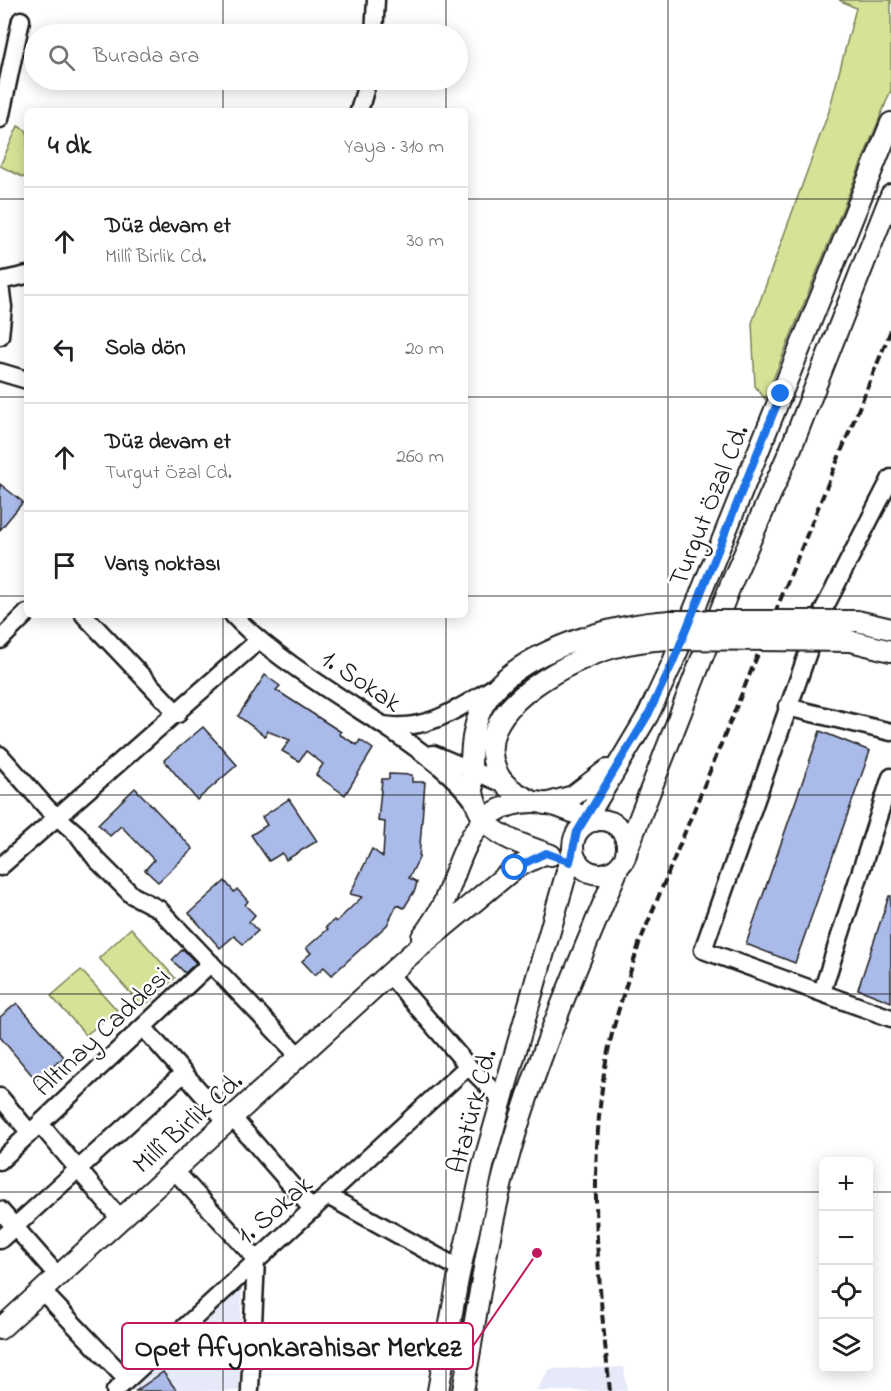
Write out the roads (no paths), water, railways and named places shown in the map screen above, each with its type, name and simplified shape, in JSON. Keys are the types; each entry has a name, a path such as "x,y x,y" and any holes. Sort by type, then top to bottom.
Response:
{"main road":[{"name":"Turgut Özal Cd.","path":"587,822 621,758 648,715 678,652 891,123"},
{"name":"Turgut Özal Cd.","path":"623,858 731,584 791,448 891,195"},
{"path":"475,774 499,719 514,702 532,689 595,654 670,630 857,621 891,629"},
{"path":"475,774 502,783 538,803 587,822 609,821 616,826 626,840 623,858 603,874 586,871 574,859 546,853 508,837 479,812 475,774 476,721 485,701 500,683 552,650 595,633 630,624 670,630 851,641 891,651"},
{"path":"479,812 499,811 563,800 581,791 621,758"},
{"name":"Millî Birlik Cd.","path":"410,954 434,921 479,812"},
{"path":"574,859 574,841 587,822"},
{"name":"Millî Birlik Cd.","path":"0,1329 410,954 515,868 546,853"},
{"name":"Atatürk Cd.","path":"463,1391 493,1227 524,1108 562,1003 623,858"},
{"name":"Atatürk Cd.","path":"438,1391 460,1269 501,1099 574,859"}],"street":[{"path":"375,24 376,0"},
{"path":"0,119 3,92 21,20"},
{"path":"360,108 365,90"},
{"path":"0,336 3,307 0,283 24,276"},
{"path":"0,372 24,379"},
{"path":"891,478 812,632 808,652 703,950 891,1018"},
{"path":"0,640 24,616"},
{"path":"87,618 178,714"},
{"name":"1. Sokak","path":"237,618 382,725 408,742 475,774"},
{"path":"0,867 59,819 178,714 250,628"},
{"path":"382,725 405,727 430,723 500,683"},
{"path":"787,707 891,732"},
{"path":"0,755 59,819 78,835 96,859 132,895 159,909 299,1056"},
{"path":"822,992 891,777"},
{"name":"Altınay Caddesi","path":"0,1161 211,963"},
{"path":"389,974 468,1066 501,1099"},
{"path":"143,1027 313,1210"},
{"name":"1. Sokak","path":"121,1386 256,1259 313,1210 468,1066"},
{"path":"0,1240 184,1073"},
{"path":"0,1097 78,1169 120,1219"},
{"path":"174,1170 256,1259 254,1391"},
{"path":"328,1196 460,1269"},
{"path":"0,1210 58,1276"},
{"path":"42,1291 121,1386"}],"railway":[{"path":"610,1391 599,1269 596,1189 600,1108 605,1067 616,1020 639,944 891,330"}],"place":[{"name":"Opet Afyonkarahisar Merkez","path":"537,1253"}]}
